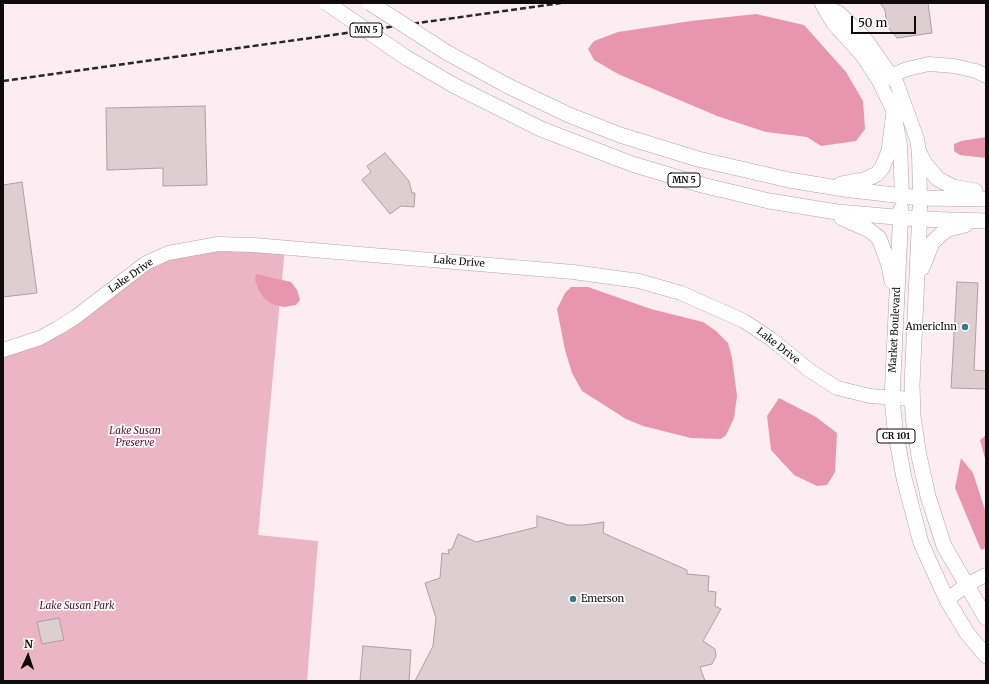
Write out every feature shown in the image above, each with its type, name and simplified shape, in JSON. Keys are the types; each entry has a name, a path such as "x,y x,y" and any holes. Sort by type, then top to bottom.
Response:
{"main road":[{"name":"MN 5","path":"327,3 405,57 502,110 594,151 654,172 702,186 814,209 901,218 986,222"},
{"name":"MN 5","path":"370,3 446,52 535,99 569,115 656,147 718,164 814,184 920,198 986,199"},
{"path":"814,184 848,183 867,179 877,174 887,160 894,112"},
{"path":"919,152 932,172 945,184 953,187 986,192"},
{"name":"Market Boulevard","path":"902,196 892,398 895,429 904,478 921,543 947,600 967,633 986,656"},
{"name":"Market Boulevard","path":"920,198 912,399 919,456 928,496 944,546 986,618"},
{"path":"814,209 861,225 878,238 890,265 897,306"},
{"path":"916,292 928,251 932,243 948,229 986,222"}],"street":[{"name":"Market Boulevard","path":"823,4 839,13 864,37 886,78 900,145 902,196"},
{"path":"886,78 907,69 929,64 954,66 976,71 986,76"},
{"name":"Market Boulevard","path":"886,78 898,84 912,123 919,152 920,198"},
{"name":"Lake Drive","path":"3,350 40,338 58,328 77,316 146,263 168,253 218,244 254,245 573,272 639,281 682,293 744,321 771,339 809,370 837,388 870,396 912,399"},
{"path":"947,600 966,585 986,575"}],"green space":[{"name":"Lake Susan Preserve","path":"285,247 258,535 318,541 307,681 3,681 3,350 40,338 168,253"}],"shaded area":[{"path":"756,14 804,25 846,72 863,101 865,129 856,141 821,146 807,137 766,132 717,116 618,74 594,60 588,49 594,41 618,32 691,21"},
{"path":"986,137 986,158 960,155 954,151 954,144 961,141"},
{"path":"256,274 291,282 297,290 300,300 296,305 284,307 272,304 264,298 259,291 255,280"},
{"path":"571,287 588,287 651,309 703,322 716,331 728,343 732,358 737,396 734,418 726,435 721,439 691,438 643,426 626,419 582,391 572,373 565,350 557,309 565,293"},
{"path":"779,398 816,417 837,433 835,472 827,485 817,486 794,475 771,450 767,416"},
{"path":"986,435 986,462 980,440"},
{"path":"961,458 973,473 986,513 986,548 981,550 955,488"}],"building":[{"path":"880,3 928,3 932,33 897,38 887,26 885,10"},
{"path":"205,106 207,185 163,186 163,168 107,170 106,108"},
{"path":"385,153 409,181 412,193 415,193 414,207 401,206 390,214 362,180 371,172 367,166"},
{"path":"22,182 37,293 3,297 3,185"},
{"name":"AmericInn","path":"957,282 978,283 974,370 986,371 986,389 951,388"},
{"name":"Emerson","path":"537,516 568,525 584,525 604,522 603,533 687,570 687,574 709,576 708,591 716,592 715,606 721,609 703,641 715,649 716,656 712,664 700,667 705,681 415,681 433,646 436,618 425,583 440,578 442,553 449,554 448,550 452,549 458,534 476,542 537,527"},
{"path":"59,618 64,640 42,644 37,622"},
{"path":"363,646 411,650 409,681 360,681"}],"railway":[{"path":"3,81 561,3"}],"place":[{"name":"AmericInn","path":"965,327"},
{"name":"Emerson","path":"573,599"}],"park label":[{"name":"Lake Susan Park","path":"77,606"}]}
